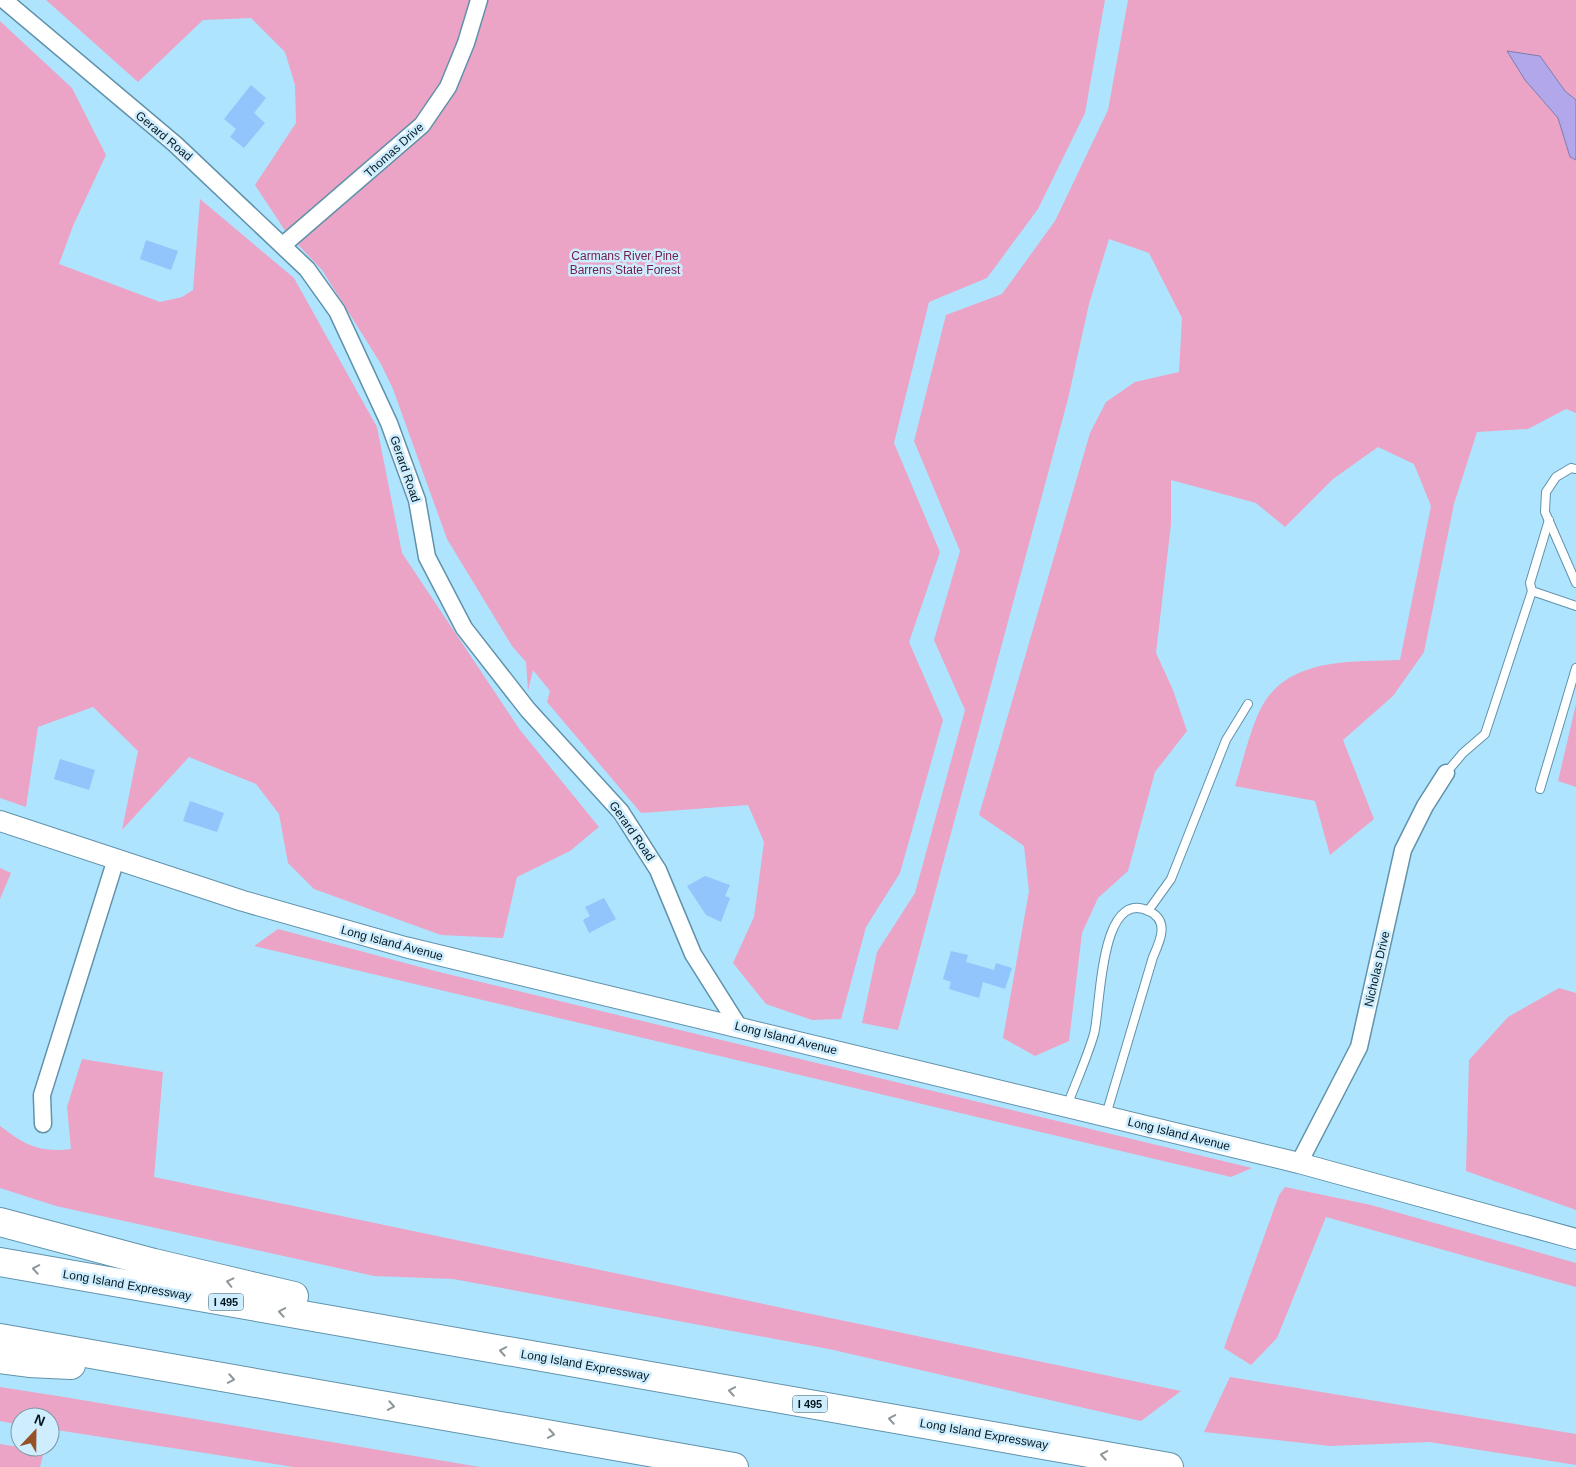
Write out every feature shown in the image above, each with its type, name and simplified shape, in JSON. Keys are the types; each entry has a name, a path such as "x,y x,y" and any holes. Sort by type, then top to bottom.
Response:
{"highway":[{"path":"0,1222 154,1263 314,1300 451,1342"},
{"name":"Long Island Expressway","path":"0,1262 1169,1467"},
{"path":"0,1338 734,1467"},
{"path":"0,1359 29,1363 183,1370"}],"street":[{"name":"Gerard Road","path":"4,0 175,144 307,268 337,311 361,359 389,423 417,500 427,557 464,628 528,710 621,812 658,870 694,954 739,1027"},
{"name":"Thomas Drive","path":"283,245 422,125 448,87 466,44 479,0"},
{"name":"Nicholas Drive","path":"1299,1163 1359,1047 1403,850 1425,806 1446,773"},
{"name":"Long Island Avenue","path":"0,822 252,904 405,947 1299,1163 1576,1239"},
{"path":"43,1124 42,1095 116,859"}],"lane":[{"path":"1576,469 1571,468 1556,476 1546,492 1545,512 1576,583"},
{"path":"1446,773 1463,753 1486,734 1532,591 1530,584 1549,520"},
{"path":"1532,591 1576,606"},
{"path":"1540,790 1576,668"},
{"path":"1148,911 1171,880 1226,740 1248,704"},
{"path":"1067,1106 1094,1033 1105,952 1116,920 1121,913 1129,909 1148,911 1158,918 1162,926 1162,935 1153,957 1106,1116"}],"green space":[{"name":"Carmans River Pine Barrens State Forest","path":"46,0 1105,0 1085,113 1038,209 987,278 929,302 894,443 940,552 909,642 943,720 900,873 866,927 841,1019 812,1020 766,1004 733,963 754,917 764,842 748,805 641,813 547,702 550,691 533,670 528,691 526,662 512,646 447,539 393,389 381,364 322,270 286,232 255,185 296,123 295,85 285,52 251,18 203,20 138,82"},
{"path":"1128,0 1576,0 1576,100 1565,91 1540,56 1525,80 1558,118 1570,157 1576,160 1576,413 1566,409 1528,429 1477,432 1454,504 1424,652 1393,696 1343,740 1374,819 1330,855 1315,801 1235,786 1249,738 1260,710 1271,693 1286,680 1303,671 1321,666 1361,661 1400,660 1431,506 1414,464 1378,447 1333,479 1285,527 1256,503 1171,480 1171,524 1156,653 1173,690 1187,731 1155,772 1128,871 1098,898 1082,933 1069,1041 1035,1056 1003,1038 1029,891 1024,846 979,815 1090,433 1106,402 1135,382 1179,372 1182,318 1149,253 1109,239 1089,304 1068,399 898,1030 862,1023 877,952 915,893 965,710 934,640 960,551 914,441 946,315 1002,294 1055,221 1108,110"},
{"path":"0,21 72,88 106,155 73,226 59,264 160,302 182,297 193,290 200,199 294,278 377,427 402,553 520,730 599,827 570,851 517,877 503,938 441,935 314,889 288,863 279,814 256,784 189,757 122,830 138,751 93,707 38,727 26,807 0,798"},
{"path":"1576,704 1576,787 1558,781"},
{"path":"0,868 11,873 0,899"},
{"path":"278,929 435,971 1252,1168 1231,1177 254,946"},
{"path":"1559,988 1576,993 1576,1210 1466,1171 1469,1060 1508,1017"},
{"path":"82,1059 163,1072 154,1177 1181,1391 1141,1421 829,1349 453,1279 374,1276 56,1206 0,1188 0,1126 25,1143 33,1146 50,1150 71,1149 67,1107"},
{"path":"1285,1187 1371,1205 1576,1263 1576,1287 1326,1217 1277,1338 1251,1365 1224,1348 1279,1195"},
{"path":"1230,1377 1576,1434 1576,1465 1429,1442 1330,1446 1204,1432"},
{"path":"0,1387 480,1467 294,1467 60,1431 60,1407 10,1407 10,1423 0,1421"},
{"path":"0,1444 10,1446 10,1457 42,1457 40,1467 0,1467"}],"shaded area":[{"path":"1507,51 1540,56 1565,91 1576,100 1576,160 1570,157 1558,118 1525,80"}],"building":[{"path":"251,85 266,98 254,113 265,123 244,148 230,137 236,129 224,119"},
{"path":"146,240 178,251 171,270 140,259"},
{"path":"60,759 95,770 89,790 54,779"},
{"path":"190,801 224,813 217,832 183,821"},
{"path":"705,876 730,885 725,896 730,898 721,922 706,915 687,886"},
{"path":"604,898 616,919 589,933 583,920 590,916 585,907"},
{"path":"951,951 968,955 966,962 994,970 996,963 1012,968 1005,989 983,982 979,998 949,989 951,982 943,979"}]}
